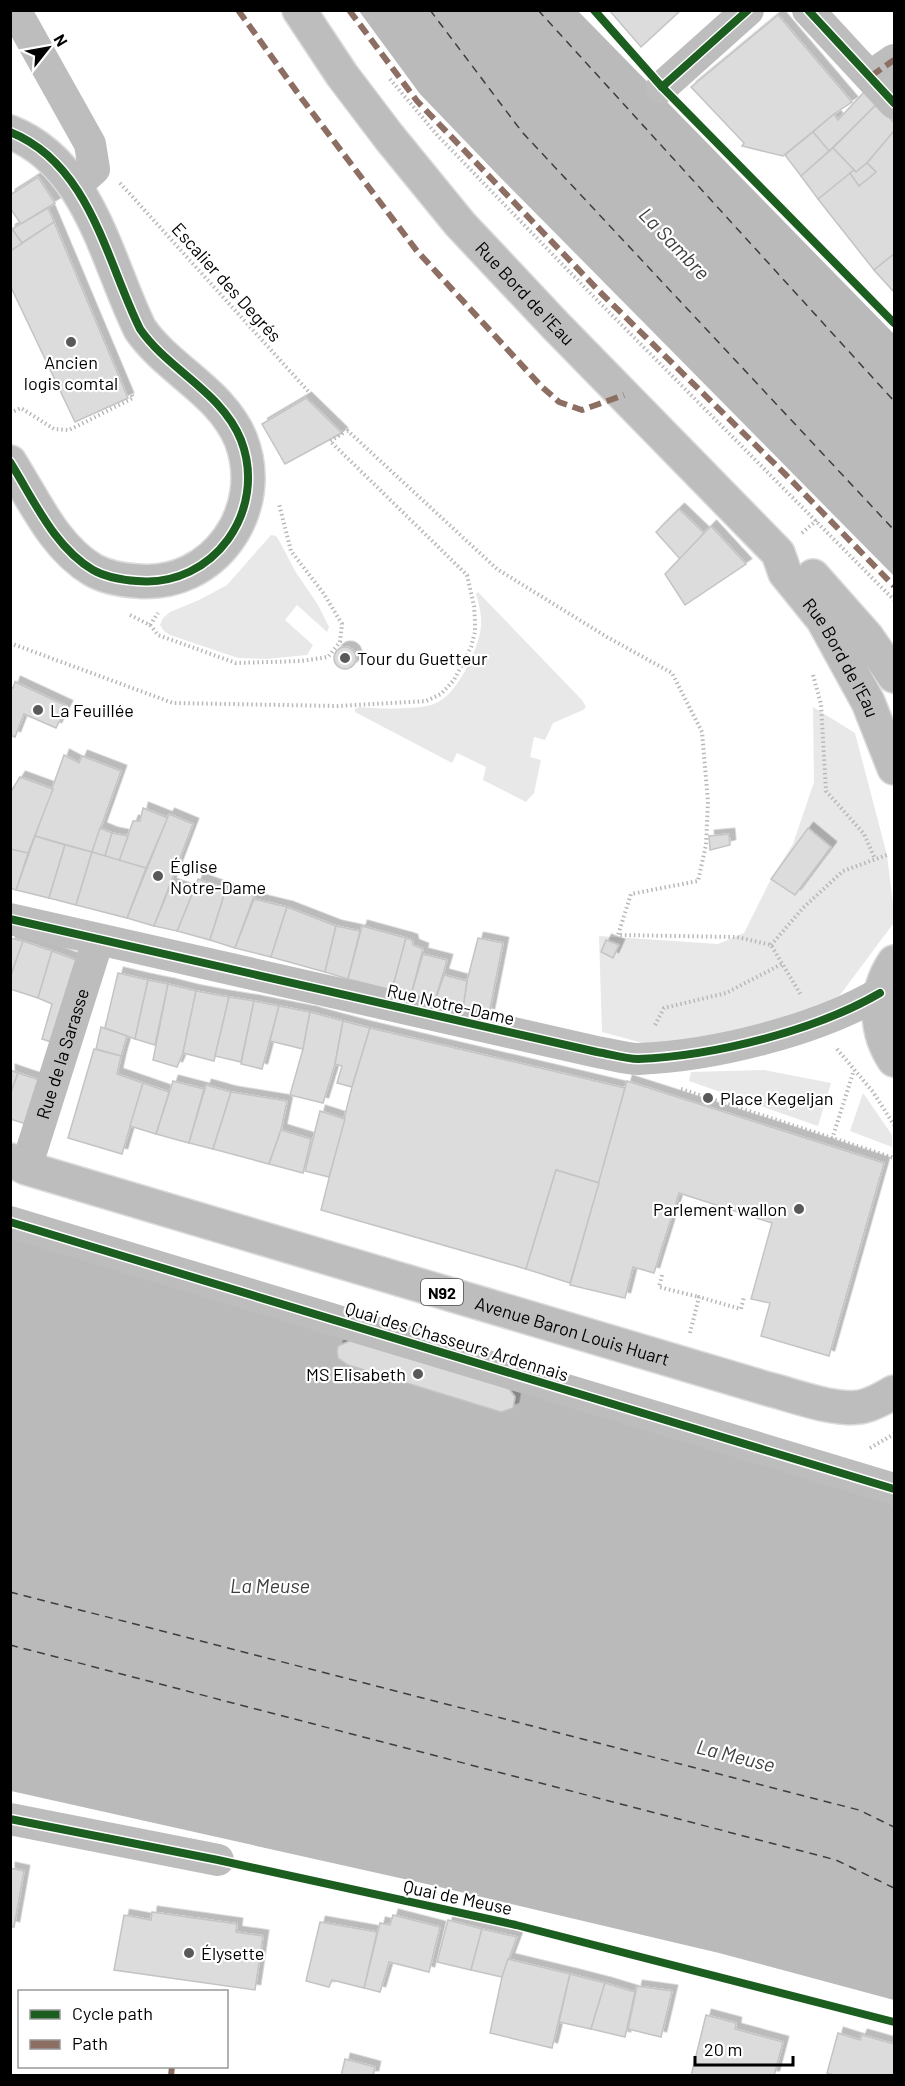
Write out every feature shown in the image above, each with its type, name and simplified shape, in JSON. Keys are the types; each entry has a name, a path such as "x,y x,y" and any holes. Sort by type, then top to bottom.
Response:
{"main road":[{"name":"Rue Bord de l'Eau","path":"299,10 342,75 460,224 556,326 778,553 785,573 823,620 868,702 894,768"},
{"path":"10,132 32,143 50,157 75,186 88,208 140,329 153,344 216,402 236,428 242,442 247,466 247,499 231,534 219,551 204,564 165,580 145,582 123,580 94,570 66,548 10,462"},
{"name":"Rue Bord de l'Eau","path":"778,553 796,558 867,637 894,676"},
{"path":"894,962 880,993 878,1012 886,1047 894,1060"},
{"name":"Avenue Baron Louis Huart","path":"18,1164 768,1389 838,1407 861,1407 894,1392"}],"street":[{"path":"15,10 90,144 94,169 75,186"},
{"path":"662,87 748,10"},
{"path":"808,10 859,66 883,68 894,103"},
{"name":"Rue Notre-Dame","path":"10,919 585,1050 636,1059 723,1049 795,1029 853,1009 880,993"},
{"name":"Rue de la Sarasse","path":"18,1164 98,940"},
{"name":"Quai des Chasseurs Ardennais","path":"10,1222 894,1489"},
{"path":"10,1819 218,1860"}],"path":[{"path":"387,76 438,136 592,296 894,600"},
{"path":"10,413 21,408 54,429 69,430 133,398 111,345"},
{"path":"10,643 173,703 338,706 426,701 441,694 454,680 464,663 475,632 474,606 467,575 330,441 346,432 497,569 672,673 702,732 708,802 706,844 698,881 631,894 618,935 737,937 771,945 805,1001"},
{"path":"123,612 150,625 158,635 236,663 302,661 328,657 340,642 342,624 324,594 291,551 279,500"},
{"path":"813,674 821,704 826,791 864,834 875,859"},
{"path":"771,945 803,908 843,871 887,855"},
{"path":"636,1059 664,1008 726,993 782,964"},
{"path":"831,1042 873,1092 894,1125"},
{"path":"832,1139 854,1070"},
{"path":"679,1088 894,1158"},
{"path":"662,1275 659,1287 741,1309 744,1297"},
{"path":"695,1314 699,1297"},
{"path":"865,1452 894,1434"}],"shaded area":[{"path":"271,535 276,536 280,542 329,627 327,632 297,605 285,620 313,645 307,655 267,659 238,658 164,631 160,625 163,618 170,612 227,585"},
{"path":"478,592 582,700 586,707 553,723 545,740 534,737 530,757 541,760 534,793 526,802 483,780 486,767 457,753 452,763 355,712 355,709 359,707 427,706 451,692 465,671 479,637 481,623 476,594"},
{"path":"813,707 855,733 887,855 894,911 893,924 840,995 810,1010 724,1034 650,1045 602,1032 599,936 718,944 744,933 771,879 793,844 814,782"},
{"path":"764,1070 831,1083 818,1126 689,1081 691,1072"},
{"path":"863,1093 892,1135 892,1147 850,1131"}],"water":[{"name":"La Sambre","path":"359,11 578,11 894,334 894,576 420,94"},
{"name":"La Meuse","path":"11,1233 116,1268 894,1505 894,2000 719,1953 431,1885 11,1791"}],"building":[{"path":"609,10 681,10 641,47"},
{"path":"778,15 852,102 783,156 742,146 744,143 691,87"},
{"path":"865,91 877,104 829,151 813,132 834,114 838,120"},
{"path":"877,104 894,123 894,131 867,163 856,172 833,148"},
{"path":"894,131 894,254 874,270 818,199 850,173 859,186 876,172 867,163"},
{"path":"813,132 829,151 801,176 785,155"},
{"path":"833,148 854,170 818,199 801,176"},
{"path":"867,163 876,172 859,186 850,173 854,170 856,172"},
{"path":"38,177 55,203 21,224 10,208 10,195"},
{"path":"48,208 54,222 22,243 12,229"},
{"name":"Ancien logis comtal","path":"54,222 128,398 75,422 10,285 10,251"},
{"path":"12,229 22,243 10,251 10,230"},
{"path":"894,254 894,292 874,270"},
{"path":"306,398 342,433 285,464 262,424"},
{"path":"679,509 704,533 680,559 656,532"},
{"path":"711,526 746,564 685,605 665,574"},
{"name":"Tour du Guetteur","path":"345,647 353,650 356,658 353,666 345,669 337,666 334,658 337,650"},
{"name":"La Feuillée","path":"15,682 67,706 56,728 24,714 15,737 10,735 10,687 13,688"},
{"path":"64,755 79,763 82,756 121,771 92,852 35,836"},
{"path":"20,777 53,789 28,853 10,849 10,793"},
{"path":"143,808 168,818 146,868 119,861 133,821 140,821"},
{"name":"Église Notre-Dame","path":"169,814 193,824 154,926 127,918"},
{"path":"100,828 112,833 105,856 92,852"},
{"path":"808,828 831,847 795,895 771,879"},
{"path":"112,833 128,836 119,861 105,856"},
{"path":"729,834 730,845 710,850 709,836"},
{"path":"35,836 65,845 49,898 16,890"},
{"path":"65,845 92,852 76,905 49,898"},
{"path":"10,849 28,853 16,890 10,888"},
{"path":"92,852 146,868 127,918 76,905"},
{"path":"198,879 226,889 210,940 177,931"},
{"path":"171,884 193,892 177,931 154,926"},
{"path":"226,889 254,896 235,948 210,940"},
{"path":"254,899 287,907 271,957 235,948"},
{"path":"287,907 336,926 325,972 271,957"},
{"path":"336,926 360,931 348,979 325,972"},
{"path":"362,926 406,938 392,990 348,979"},
{"path":"10,938 23,941 10,978"},
{"path":"406,938 412,940 413,945 423,949 411,995 392,990"},
{"path":"478,938 503,943 489,1014 463,1008"},
{"path":"606,940 619,945 613,958 601,952"},
{"path":"23,941 52,951 38,998 10,989 10,978"},
{"path":"52,951 84,963 60,1045 42,1039 52,1004 38,998"},
{"path":"423,954 447,960 435,1001 411,995"},
{"path":"118,973 148,980 135,1039 105,1028"},
{"path":"444,975 467,981 463,1008 435,1001"},
{"path":"148,980 168,984 155,1045 135,1039"},
{"path":"168,984 196,991 183,1053 177,1067 153,1060"},
{"path":"196,991 229,997 214,1061 183,1053"},
{"path":"229,997 254,1001 241,1062 215,1056"},
{"path":"254,1001 279,1006 262,1069 241,1064"},
{"path":"279,1006 310,1012 303,1049 270,1041"},
{"path":"310,1012 343,1021 335,1064 323,1103 290,1095 303,1049"},
{"path":"343,1021 370,1028 352,1087 337,1083 342,1066 335,1064"},
{"path":"101,1027 127,1036 121,1056 96,1049"},
{"path":"370,1028 625,1088 599,1183 556,1170 526,1269 321,1210 352,1087"},
{"path":"94,1049 121,1056 117,1074 143,1083 122,1154 68,1138"},
{"path":"10,1070 18,1073 10,1095"},
{"path":"18,1073 49,1083 36,1127 10,1119 10,1095"},
{"path":"173,1081 204,1089 189,1143 156,1134"},
{"name":"Parlement wallon","path":"627,1081 884,1163 829,1356 761,1336 770,1303 751,1299 772,1223 679,1193 654,1273 633,1267 625,1298 570,1285"},
{"path":"143,1083 169,1092 156,1134 130,1126"},
{"path":"206,1085 231,1092 213,1149 189,1143"},
{"path":"231,1092 287,1101 281,1130 269,1164 213,1149"},
{"path":"320,1111 345,1119 329,1177 305,1171"},
{"path":"281,1130 311,1139 303,1173 269,1164"},
{"path":"556,1170 599,1183 570,1283 526,1269"},
{"path":"350,1341 507,1388 515,1397 513,1408 501,1412 348,1365 338,1358 337,1351 338,1346"},
{"path":"10,1868 24,1871 14,1927 10,1926"},
{"name":"Élysette","path":"152,1912 237,1924 236,1932 263,1936 255,1990 114,1970 124,1915 151,1920"},
{"path":"393,1915 440,1927 429,1972 389,1962 380,1992 364,1988 380,1923 390,1925"},
{"path":"448,1920 482,1929 471,1970 437,1962"},
{"path":"320,1922 377,1932 364,1988 332,1980 329,1987 306,1981"},
{"path":"482,1929 517,1937 502,1977 471,1970"},
{"path":"508,1959 570,1974 552,2048 490,2033"},
{"path":"570,1974 605,1983 591,2029 559,2022"},
{"path":"605,1983 635,1992 625,2037 591,2029"},
{"path":"637,1986 672,1991 661,2037 628,2029"},
{"path":"706,2015 736,2023 735,2029 783,2042 774,2076 691,2076"},
{"path":"838,2033 860,2040 862,2035 894,2044 894,2076 837,2076 827,2073"},
{"path":"345,2059 375,2067 373,2076 341,2076"}],"ferry route":[{"path":"430,10 522,132 894,530"},
{"path":"538,10 894,401"},
{"path":"10,1592 859,1810 894,1827"},
{"path":"10,1645 836,1860 894,1888"}],"marked path":[{"path":"238,10 417,251 541,386 559,402 582,410 624,395"},
{"path":"349,10 417,101 600,292 786,475 894,586"},
{"path":"871,76 894,60"},
{"path":"171,2076 172,2068"}],"cycle path":[{"path":"594,10 662,87 894,323"},
{"path":"662,87 748,10"},
{"path":"808,10 894,103"},
{"path":"10,132 37,147 59,167 77,190 105,245 140,329 165,357 221,408 232,423 241,440 247,466 247,493 240,517 228,539 211,558 190,572 165,580 126,580 98,573 67,549 46,522 10,462"},
{"path":"10,919 633,1059 698,1053 763,1039 825,1019 880,993"},
{"path":"10,1222 894,1489"},
{"name":"Quai de Meuse","path":"10,1819 218,1860 516,1925 894,2022"}],"place":[{"name":"Ancien logis comtal","path":"71,342"},
{"name":"Tour du Guetteur","path":"345,658"},
{"name":"La Feuillée","path":"38,710"},
{"name":"Église Notre-Dame","path":"158,876"},
{"name":"Place Kegeljan","path":"708,1098"},
{"name":"Parlement wallon","path":"799,1209"},
{"name":"MS Elisabeth","path":"418,1374"},
{"name":"Élysette","path":"189,1953"}]}
